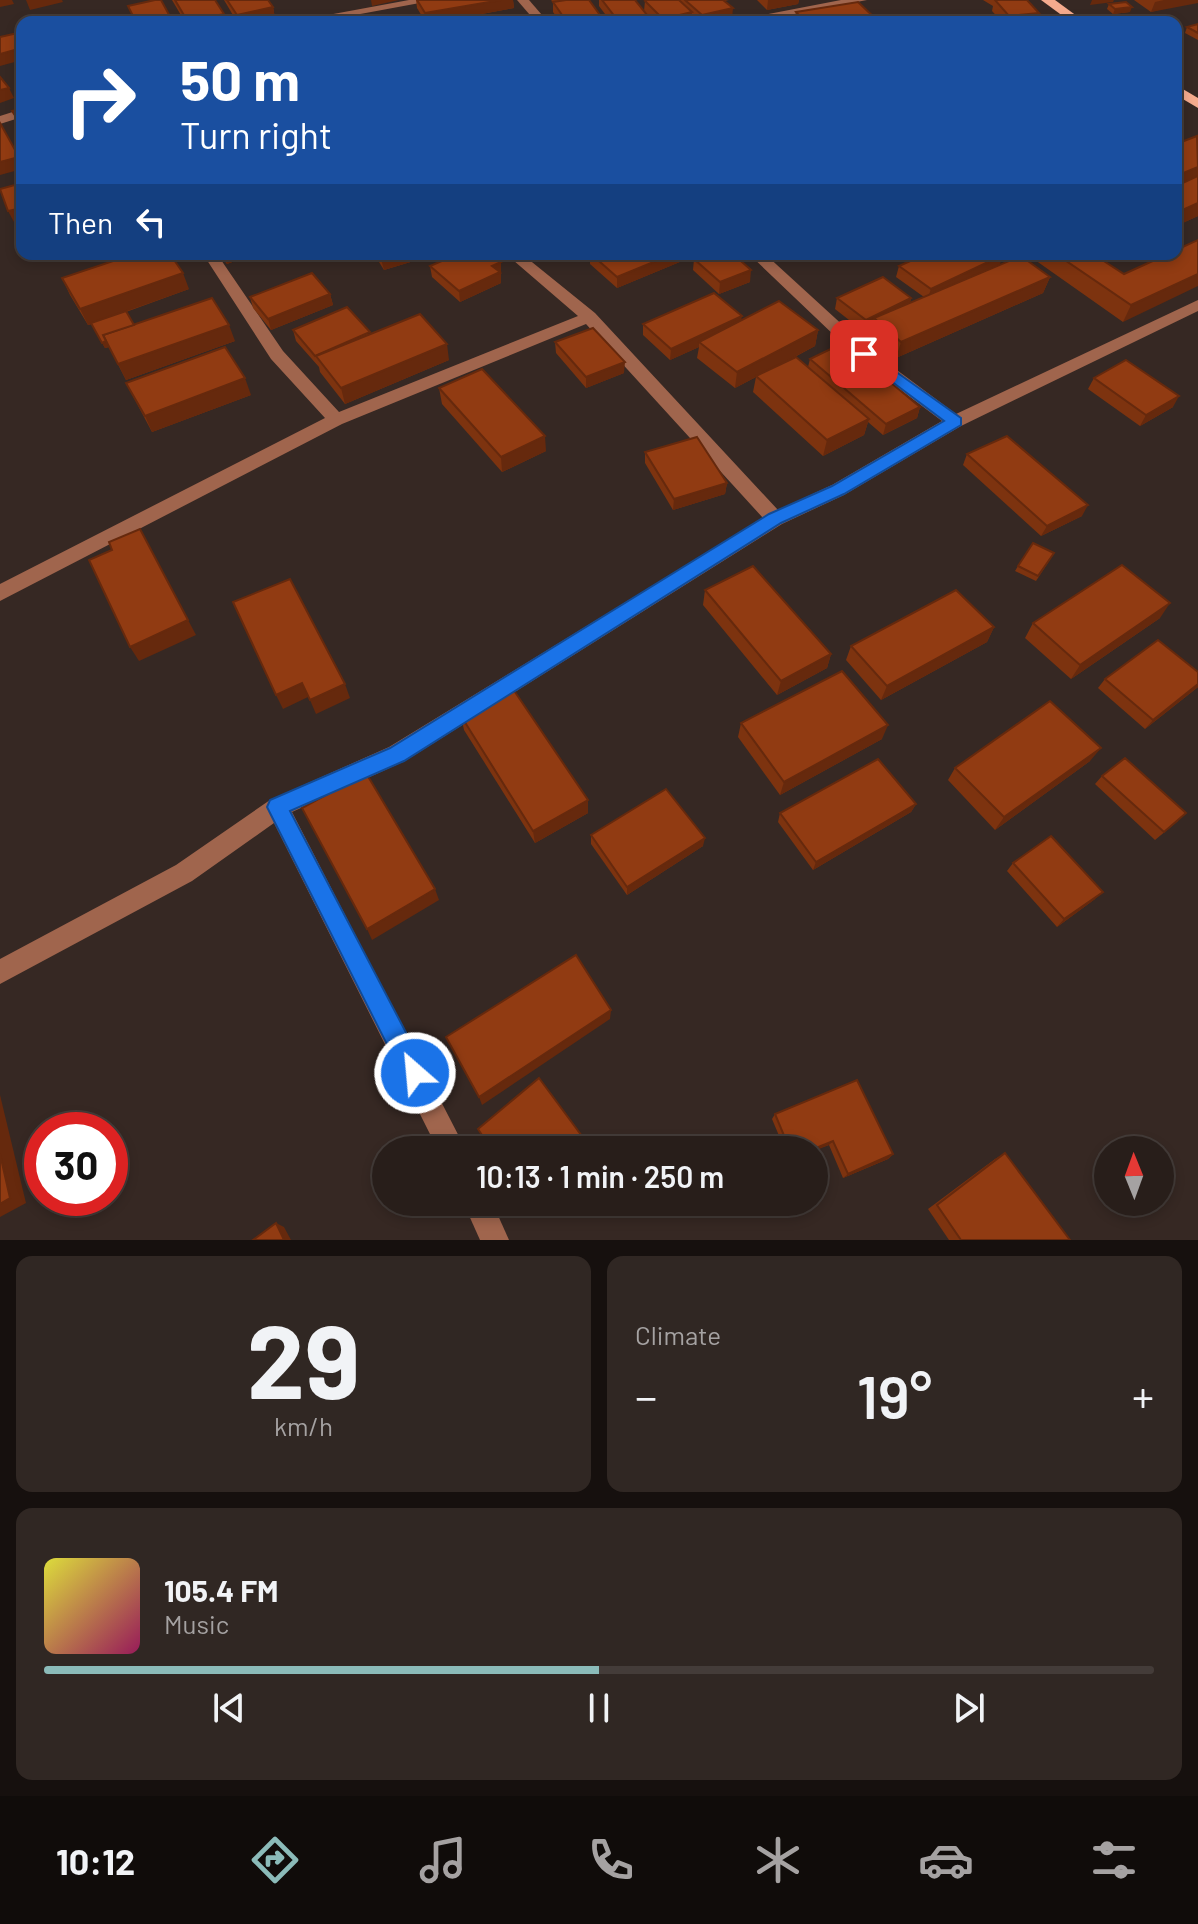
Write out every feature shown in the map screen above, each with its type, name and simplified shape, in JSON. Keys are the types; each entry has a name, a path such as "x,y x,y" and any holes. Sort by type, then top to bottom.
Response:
{"main road":[{"path":"1047,0 1070,16"}],"street":[{"path":"333,16 430,0"},
{"path":"523,0 537,16"},
{"path":"768,16 861,0"},
{"path":"214,260 277,355 336,420"},
{"path":"520,260 589,317 775,519"},
{"path":"762,260 864,354 955,422"},
{"path":"0,972 184,873 278,807 397,754 775,519 838,490 955,422 1198,305"},
{"path":"0,593 336,420 589,317"},
{"path":"278,807 445,1136"},
{"path":"484,1216 495,1240"}],"building":[{"path":"161,0 170,16 133,16 128,6"},
{"path":"175,0 215,0 224,14 215,16 184,16"},
{"path":"227,0 268,0 273,7 237,15"},
{"path":"417,0 501,0 425,13"},
{"path":"589,0 601,16 563,16 553,2"},
{"path":"602,0 635,0 648,16 614,16"},
{"path":"679,0 692,12 660,16 645,1"},
{"path":"685,0 723,0 733,8 702,15"},
{"path":"995,0 1027,0 1039,13 1009,16"},
{"path":"858,2 873,16 800,16 796,12"},
{"path":"1126,2 1132,7 1115,9 1109,4"},
{"path":"1198,24 1198,33 1187,27"},
{"path":"16,33 16,50 0,54 0,37"},
{"path":"0,77 9,88 0,90"},
{"path":"0,123 16,152 16,158 0,162"},
{"path":"1197,136 1198,167 1182,174 1182,159 1182,142"},
{"path":"1198,176 1198,203 1182,210 1182,183"},
{"path":"16,185 16,209 8,211 0,189"},
{"path":"1198,240 1198,274 1131,305 1065,260 1102,260 1124,274 1155,260 1182,260 1182,247"},
{"path":"116,260 174,260 183,273 80,309 62,278"},
{"path":"444,260 501,262 492,266 500,272 459,291 430,266"},
{"path":"598,260 658,260 617,277"},
{"path":"695,260 740,260 751,270 720,282"},
{"path":"912,260 992,260 931,289 899,266"},
{"path":"1012,260 1027,260 1050,277 901,342 874,318"},
{"path":"312,273 330,294 268,319 250,297"},
{"path":"883,277 911,298 866,320 837,298"},
{"path":"714,293 742,316 671,349 643,324"},
{"path":"212,298 229,325 118,364 103,335"},
{"path":"779,301 818,330 737,372 699,342"},
{"path":"347,307 370,332 315,356 293,330"},
{"path":"126,311 134,325 103,335 106,341 102,343 91,323"},
{"path":"420,314 447,344 341,388 316,356"},
{"path":"593,328 625,362 586,377 555,342"},
{"path":"843,343 920,407 886,424 810,359"},
{"path":"225,347 245,378 145,416 126,383"},
{"path":"796,357 869,419 827,440 756,376"},
{"path":"1126,360 1179,396 1146,415 1094,378"},
{"path":"482,369 545,436 501,457 439,388"},
{"path":"1007,436 1088,505 1047,526 967,454"},
{"path":"697,437 727,483 674,499 645,452"},
{"path":"140,529 188,620 130,647 89,560 112,550 109,542"},
{"path":"1033,543 1054,553 1038,576 1018,566"},
{"path":"1122,565 1170,603 1080,665 1033,623"},
{"path":"753,566 831,654 781,681 705,590"},
{"path":"290,579 345,684 310,700 302,683 276,695 233,602"},
{"path":"956,590 994,627 887,686 851,646"},
{"path":"1158,640 1198,672 1198,684 1153,720 1105,679"},
{"path":"842,671 888,725 784,782 741,723"},
{"path":"513,689 588,800 533,831 461,716"},
{"path":"1050,701 1101,748 1004,817 955,768"},
{"path":"1125,758 1186,813 1164,832 1102,776"},
{"path":"878,759 916,804 816,862 780,813"},
{"path":"366,773 435,889 367,929 302,808"},
{"path":"666,789 705,838 627,887 591,835"},
{"path":"1051,836 1103,892 1064,919 1013,863"},
{"path":"576,955 611,1010 479,1097 446,1037"},
{"path":"539,1078 582,1136 483,1136 478,1129"},
{"path":"857,1080 893,1154 848,1174 833,1141 828,1143 828,1136 784,1136 775,1114"},
{"path":"1005,1153 1070,1240 961,1240 937,1205"},
{"path":"0,1154 10,1198 0,1204"},
{"path":"276,1223 284,1240 253,1240"}],"route":[{"path":"415,1073 278,807 397,754 775,519 838,490 955,422 864,354"}]}
